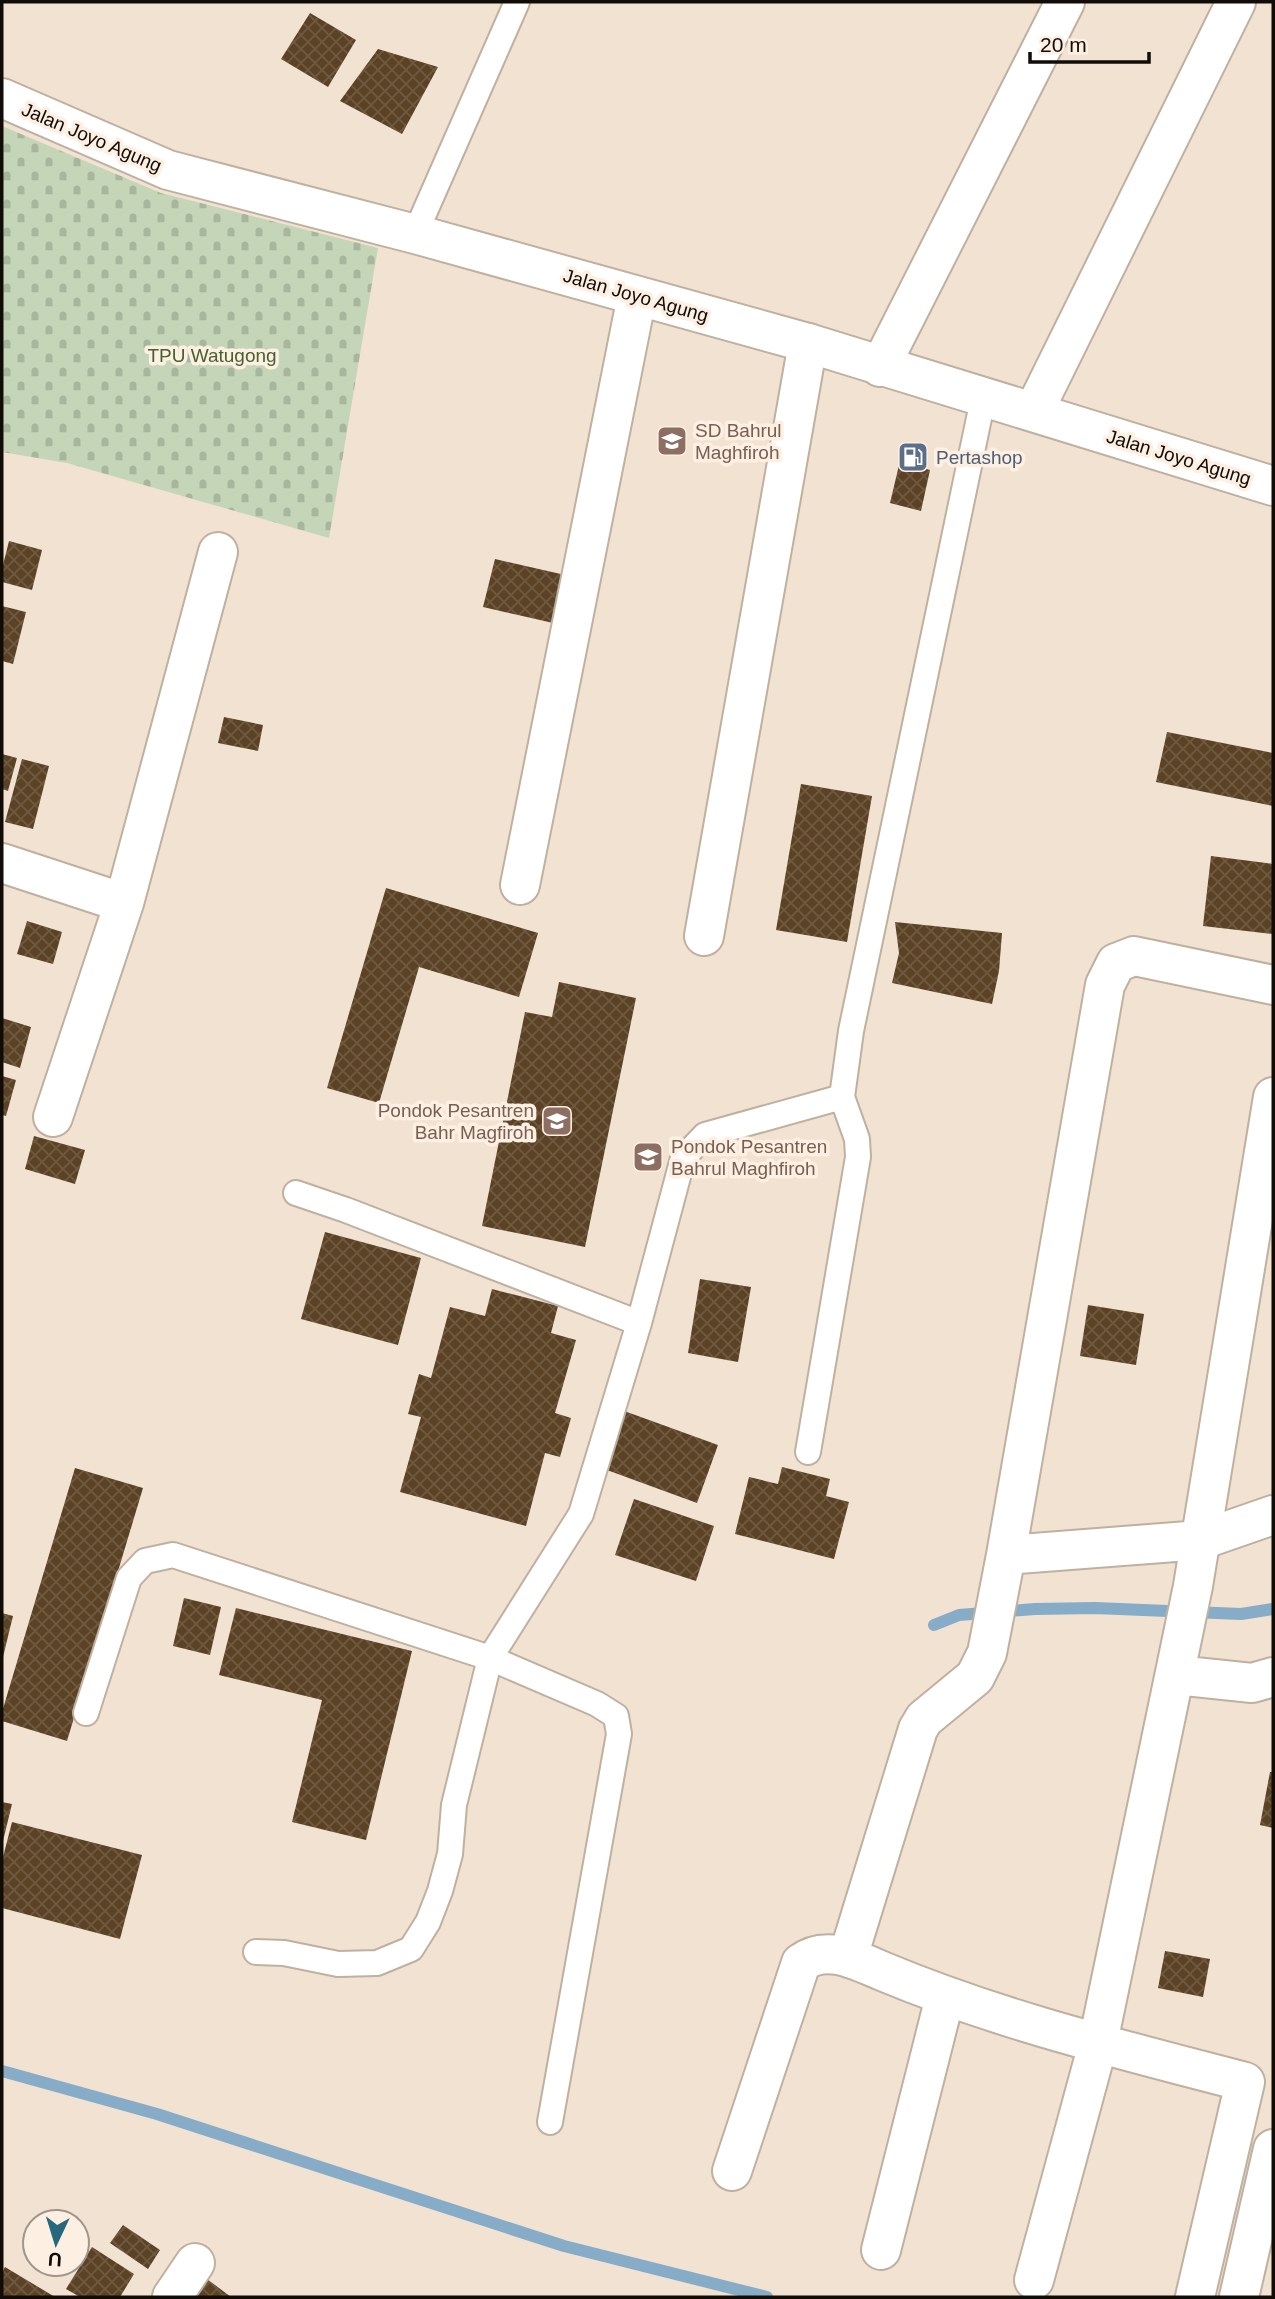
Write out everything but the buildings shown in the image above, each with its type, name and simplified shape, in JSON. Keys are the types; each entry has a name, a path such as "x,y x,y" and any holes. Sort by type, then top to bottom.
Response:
{"street":[{"path":"880,367 1065,2"},
{"path":"1034,411 1236,2"},
{"name":"Jalan Joyo Agung","path":"2,98 168,170 415,234 808,344 1273,486"},
{"path":"520,885 638,296"},
{"path":"704,936 808,344"},
{"path":"53,1117 124,902 218,552"},
{"path":"2,863 124,902"},
{"path":"848,1957 918,1729 925,1718 975,1677 987,1653 1105,985 1116,963 1134,956 1273,985"},
{"path":"1034,2280 1099,2036 1184,1638 1273,1097"},
{"path":"1006,1555 1201,1541 1273,1515"},
{"path":"1176,1675 1252,1683 1273,1677"},
{"path":"732,2171 801,1963 812,1955 848,1957 945,1997 1099,2036 1245,2082 1195,2297"},
{"path":"881,2250 945,1997"},
{"path":"1239,2297 1273,2149"},
{"path":"173,2297 195,2263"}],"lane":[{"path":"415,234 517,2"},
{"path":"807,1452 858,1157 857,1139 842,1097 851,1031 982,399"},
{"path":"256,1952 284,1953 338,1964 377,1963 411,1950 428,1922 447,1867 454,1805 490,1658 581,1514 639,1323 682,1158 705,1135 842,1097"},
{"path":"296,1193 639,1323"},
{"path":"86,1713 129,1578 145,1561 173,1555 490,1658 597,1704 616,1716 619,1734 550,2122"}],"green space":[{"name":"TPU Watugong","path":"2,126 161,193 378,248 329,538 67,463 2,452"}],"waterway":[{"path":"934,1625 959,1615 1035,1609 1095,1608 1241,1614 1273,1609"},
{"path":"2,2071 157,2114 564,2246 767,2297"}],"place":[{"name":"SD Bahrul Maghfiroh","path":"672,441"},
{"name":"Pertashop","path":"913,457"},
{"name":"Pondok Pesantren Bahr Magfiroh","path":"557,1121"},
{"name":"Pondok Pesantren Bahrul Maghfiroh","path":"648,1157"}]}
